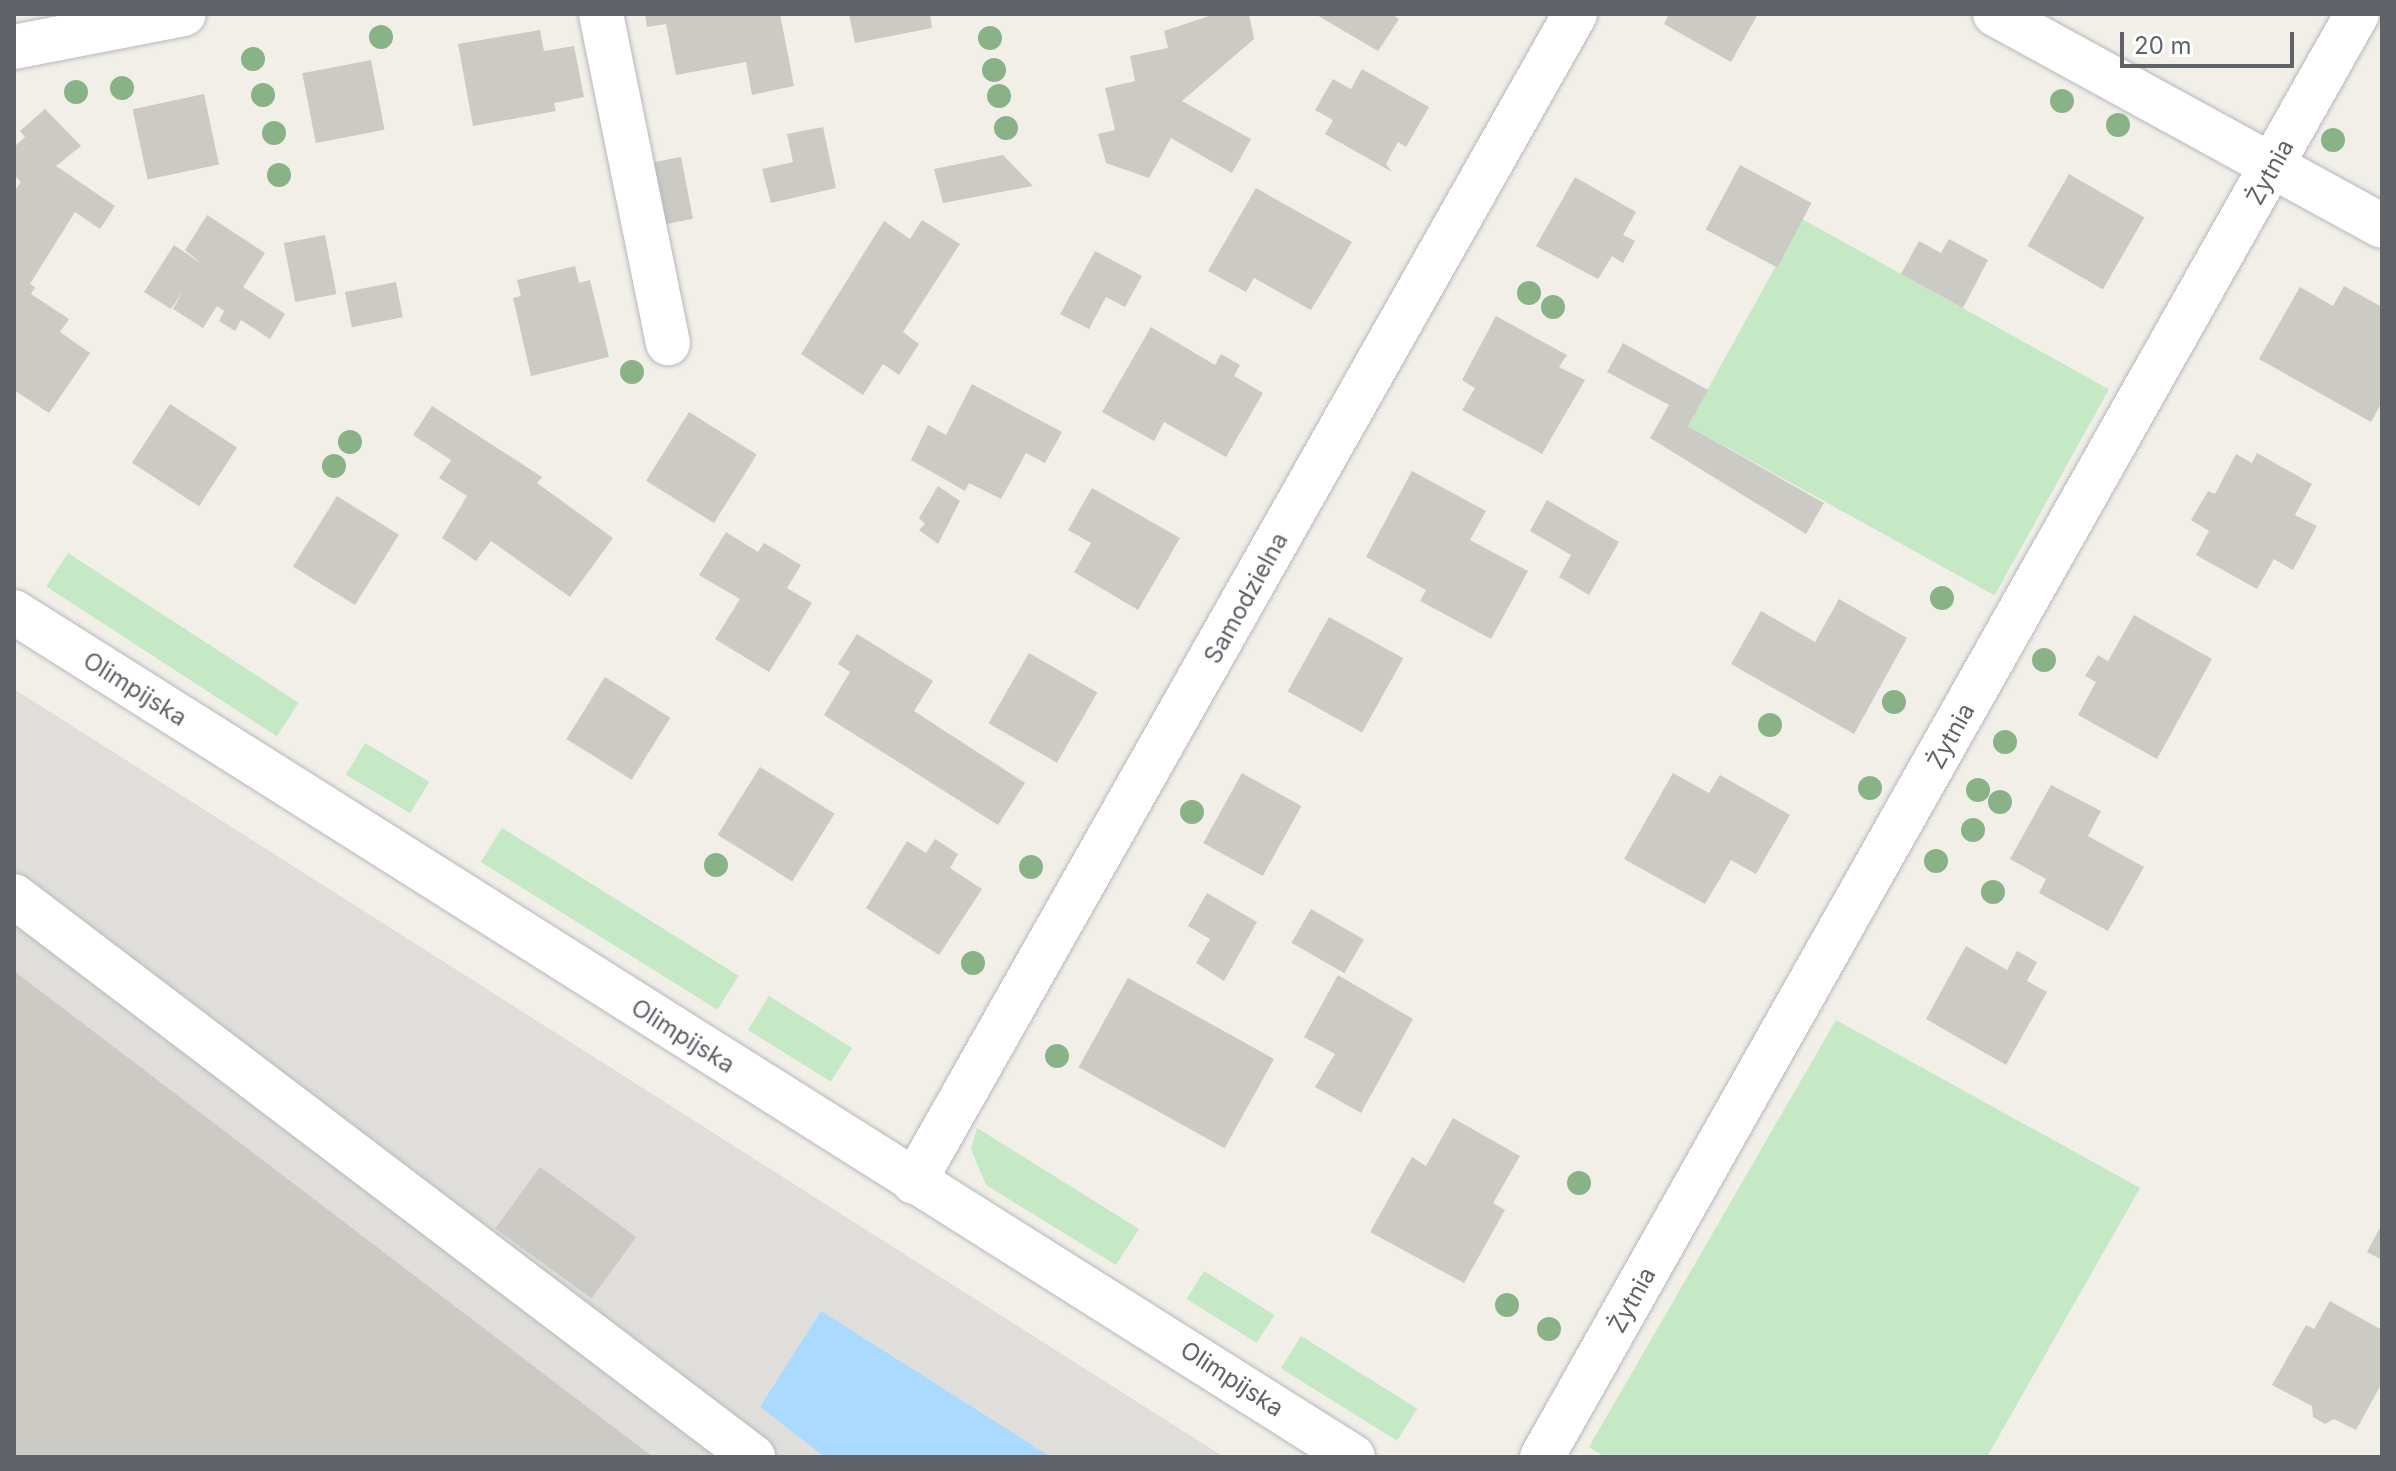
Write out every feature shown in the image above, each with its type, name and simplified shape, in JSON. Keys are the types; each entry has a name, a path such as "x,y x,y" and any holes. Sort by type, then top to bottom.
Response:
{"street":[{"path":"14,47 184,14"},
{"path":"601,14 668,343"},
{"name":"Samodzielna","path":"914,1182 1575,14"},
{"path":"1995,14 2382,226"},
{"name":"Żytnia","path":"1542,1457 2357,14"},
{"name":"Olimpijska","path":"14,612 1353,1457"},
{"path":"14,896 753,1457"}],"shaded area":[{"path":"14,689 1224,1457 14,1457"}],"green space":[{"path":"1802,219 2109,389 1995,596 1688,425"},
{"path":"68,553 299,703 277,736 46,587"},
{"path":"365,743 429,782 410,813 346,775"},
{"path":"502,828 739,976 717,1010 481,862"},
{"path":"769,996 852,1048 831,1082 748,1030"},
{"path":"1836,1020 2140,1188 1987,1457 1605,1457 1589,1447"},
{"path":"977,1128 1139,1229 1116,1265 986,1185 971,1149"},
{"path":"1204,1271 1274,1315 1257,1343 1187,1299"},
{"path":"1301,1336 1417,1409 1397,1441 1281,1368"}],"water":[{"path":"821,1311 1051,1457 825,1457 760,1407"}],"building":[{"path":"645,14 780,14 794,86 752,95 746,62 676,75 666,24 647,27"},
{"path":"849,14 930,14 932,28 855,43"},
{"path":"1215,14 1249,14 1254,39 1182,101 1251,139 1232,173 1171,138 1149,178 1106,163 1098,134 1115,130 1105,88 1135,81 1130,56 1168,48 1164,31"},
{"path":"1315,14 1391,14 1399,19 1378,51"},
{"path":"1669,14 1758,14 1731,62 1664,24"},
{"path":"540,30 544,51 574,46 584,97 554,103 556,111 473,126 458,44"},
{"path":"371,60 385,130 316,143 302,73"},
{"path":"1362,69 1429,107 1406,147 1398,142 1386,164 1392,172 1325,134 1333,120 1315,110 1333,79 1351,89"},
{"path":"204,94 219,164 148,180 133,109"},
{"path":"45,109 81,146 56,166 115,206 100,229 75,212 30,284 35,287 31,294 69,319 60,332 90,353 49,413 14,390 14,192 21,182 14,175 14,147 25,137 20,131"},
{"path":"823,127 836,188 771,203 762,169 793,162 787,134"},
{"path":"1003,155 1033,186 943,203 934,169"},
{"path":"681,157 693,219 662,225 650,163"},
{"path":"1740,165 1812,203 1777,267 1706,229"},
{"path":"2069,174 2144,217 2103,289 2028,246"},
{"path":"1575,177 1636,212 1623,235 1635,241 1623,263 1612,256 1598,279 1536,246"},
{"path":"1256,188 1352,242 1311,310 1254,278 1246,292 1208,271"},
{"path":"207,215 265,253 243,287 285,314 270,339 241,320 235,331 219,321 224,311 217,306 203,328 173,309 183,291 171,309 144,292 174,245 202,264 185,250"},
{"path":"922,220 960,244 903,332 919,344 899,375 883,364 863,395 801,354 884,221 910,239"},
{"path":"325,235 336,294 295,302 284,243"},
{"path":"1949,239 1988,260 1963,308 1901,274 1919,241 1941,253"},
{"path":"1095,251 1142,276 1125,307 1106,297 1089,329 1060,314"},
{"path":"575,266 579,283 590,280 609,357 531,376 513,298 521,296 517,280"},
{"path":"396,282 403,317 352,327 345,292"},
{"path":"2344,286 2382,307 2382,402 2371,422 2259,359 2300,287 2333,306"},
{"path":"1496,316 1567,355 1559,367 1585,380 1542,454 1462,410 1475,388 1462,380"},
{"path":"1151,327 1215,365 1221,354 1240,365 1234,376 1263,393 1226,457 1164,422 1154,441 1102,412"},
{"path":"1623,343 1708,390 1688,426 1824,503 1806,534 1650,438 1669,405 1607,372"},
{"path":"972,384 1062,432 1045,463 1026,453 1001,499 969,483 965,491 911,460 928,425 946,435"},
{"path":"170,404 237,448 199,506 132,463"},
{"path":"432,406 542,477 537,483 613,538 570,597 491,541 476,561 442,538 467,496 439,478 451,460 413,435"},
{"path":"689,412 757,454 714,523 646,481"},
{"path":"2257,453 2312,484 2295,515 2317,526 2293,570 2274,559 2257,589 2196,555 2209,531 2191,520 2208,491 2215,494 2236,454 2252,463"},
{"path":"1412,471 1486,511 1470,540 1528,571 1491,639 1420,601 1426,590 1366,557"},
{"path":"938,486 960,501 938,544 919,530 925,524 919,518"},
{"path":"1092,488 1180,538 1138,610 1074,572 1091,543 1068,530"},
{"path":"337,496 399,535 355,605 293,566"},
{"path":"1547,500 1619,542 1589,595 1559,577 1571,555 1530,531"},
{"path":"726,532 758,552 764,543 801,565 787,588 812,603 769,672 715,639 740,599 699,575"},
{"path":"1839,599 1907,638 1854,734 1731,664 1761,611 1815,642"},
{"path":"2134,615 2212,659 2157,759 2078,715 2096,682 2085,676 2098,655 2108,661"},
{"path":"1329,617 1403,658 1362,733 1288,691"},
{"path":"857,634 933,681 914,711 1025,783 998,825 824,715 850,672 838,664"},
{"path":"1029,653 1097,693 1057,763 988,723"},
{"path":"605,677 670,718 632,780 566,739"},
{"path":"760,767 835,814 792,881 718,835"},
{"path":"1242,773 1301,806 1263,876 1203,843"},
{"path":"1673,773 1709,793 1720,775 1790,815 1756,874 1731,860 1705,904 1624,859"},
{"path":"2051,785 2101,811 2088,836 2144,867 2108,931 2039,893 2046,879 2010,859"},
{"path":"935,839 958,854 950,868 982,889 939,955 866,908 907,841 926,853"},
{"path":"1207,893 1257,922 1224,981 1196,963 1210,939 1188,926"},
{"path":"1311,909 1364,940 1344,973 1292,943"},
{"path":"1966,946 2007,970 2017,951 2037,962 2027,981 2047,992 2006,1065 1926,1019"},
{"path":"14,971 653,1457 14,1457"},
{"path":"1338,975 1413,1019 1361,1113 1315,1087 1335,1054 1304,1037"},
{"path":"1128,978 1274,1059 1225,1148 1079,1067"},
{"path":"1453,1118 1520,1156 1493,1203 1505,1210 1464,1283 1370,1232 1412,1157 1426,1166"},
{"path":"540,1167 636,1237 592,1298 495,1228"},
{"path":"2382,1224 2382,1260 2367,1252"},
{"path":"2330,1301 2382,1330 2382,1383 2356,1430 2334,1419 2325,1424 2313,1417 2312,1406 2272,1385 2306,1325 2314,1329"}]}
